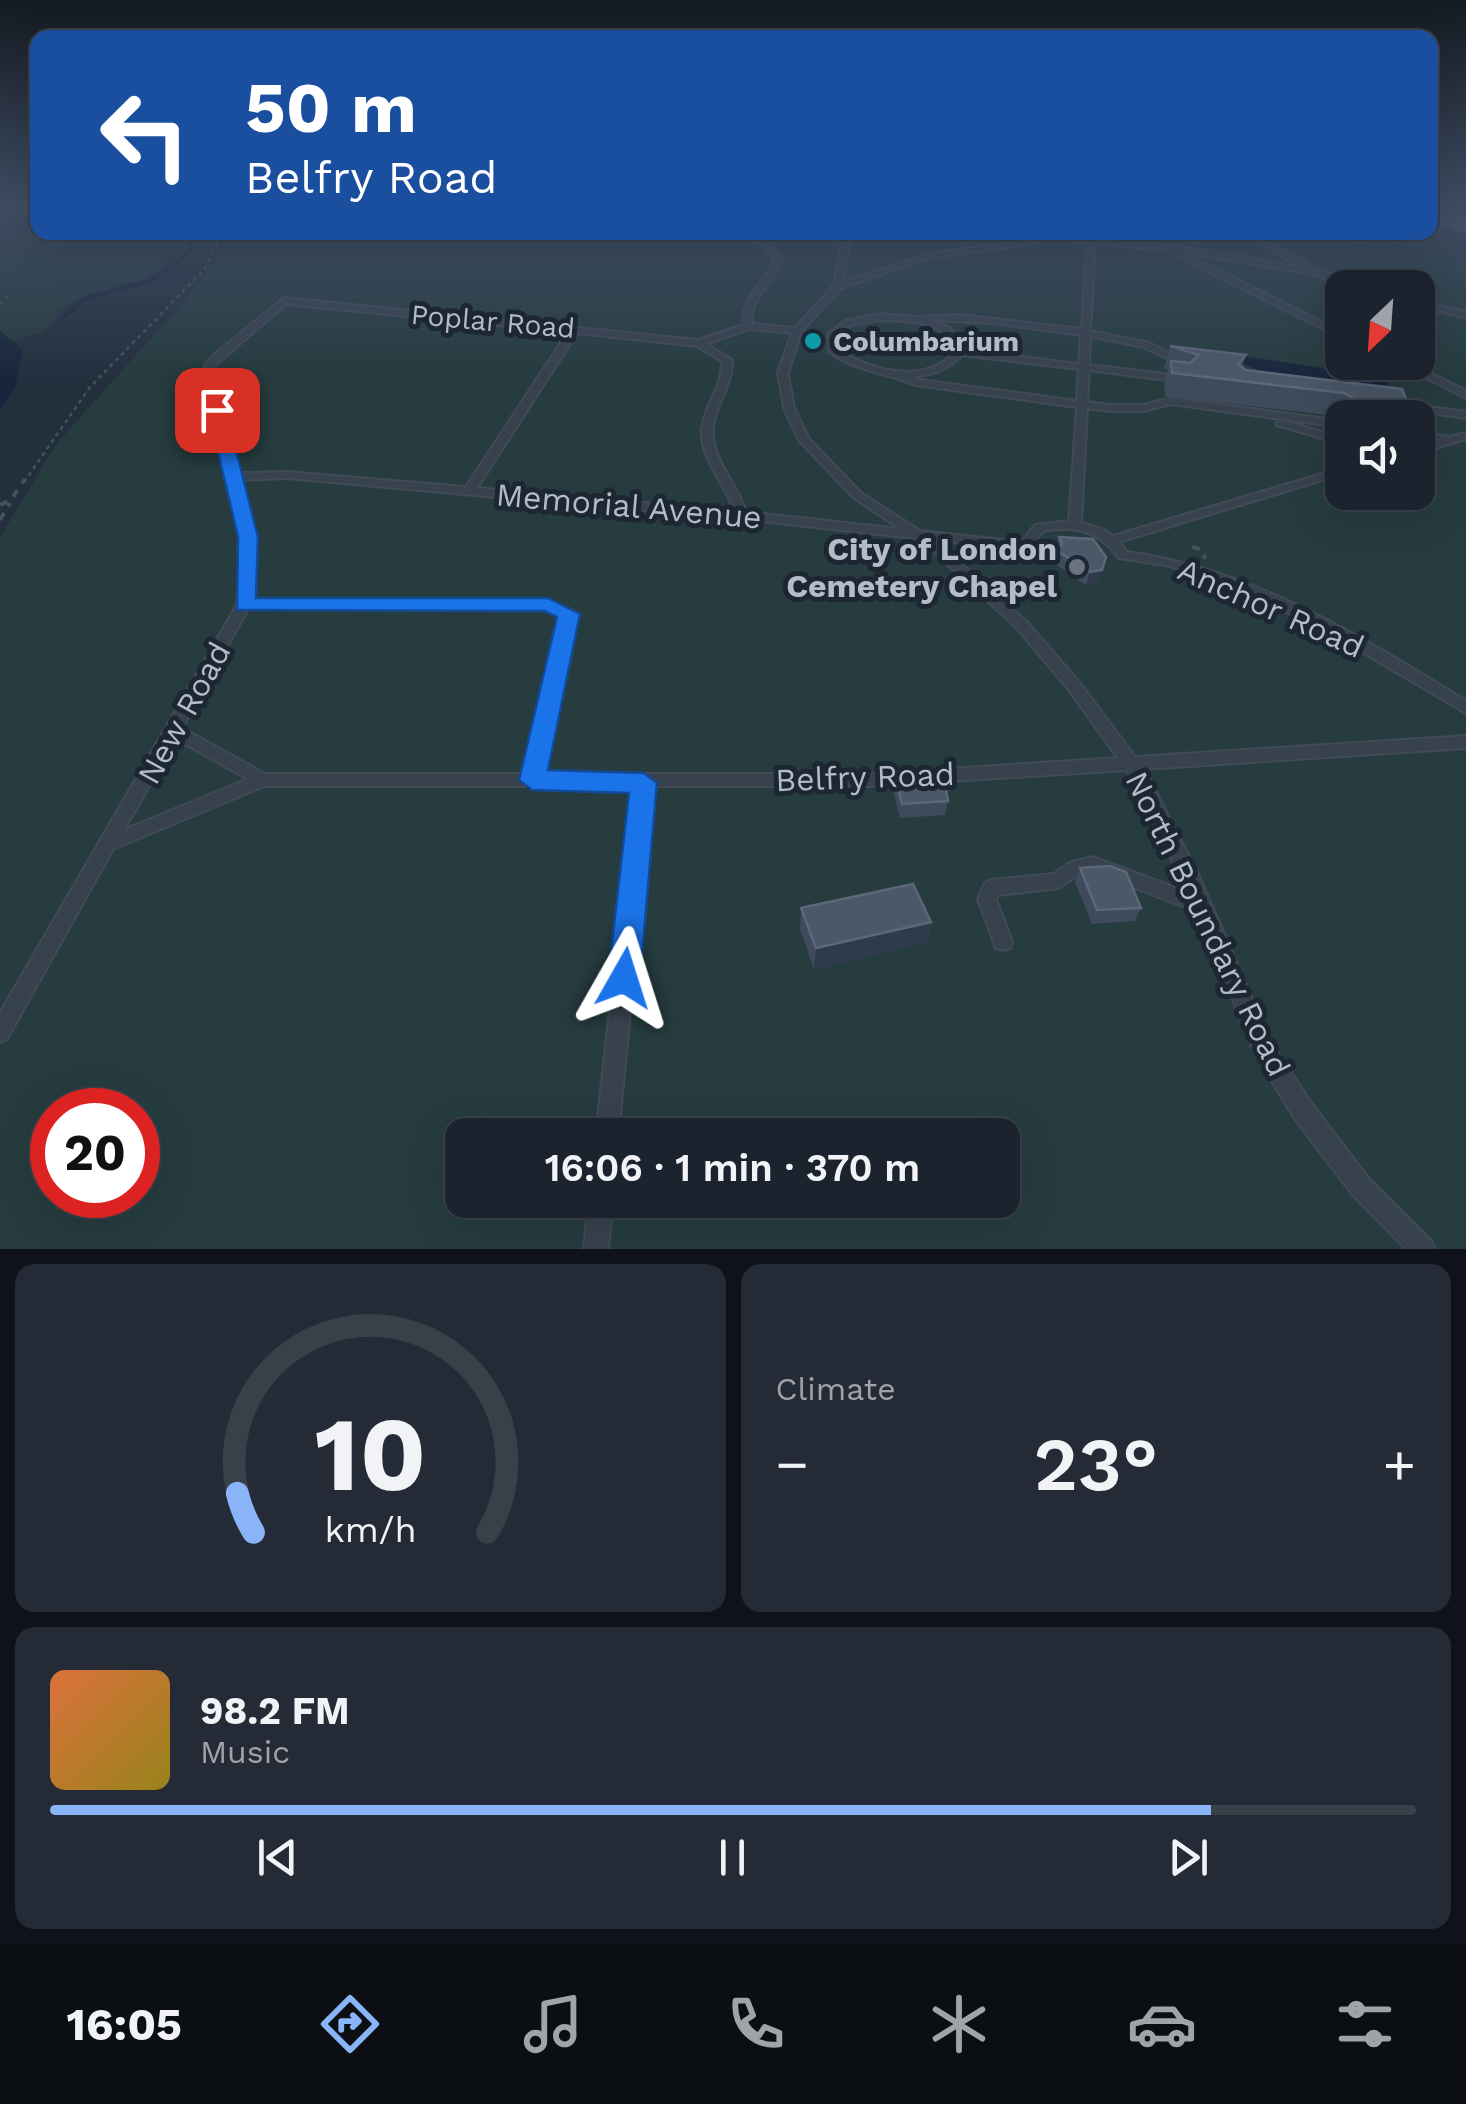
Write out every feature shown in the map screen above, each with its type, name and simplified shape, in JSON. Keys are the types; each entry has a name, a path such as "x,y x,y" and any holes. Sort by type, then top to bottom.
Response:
{"lane":[{"path":"748,326 745,317 750,302 776,273 777,264"},
{"path":"842,264 838,286 902,264"},
{"path":"1090,264 1075,525 1112,540 1325,477"},
{"path":"1199,264 1325,326"},
{"path":"1267,264 1325,275"},
{"path":"1301,264 1315,272"},
{"name":"North Boundary Road","path":"838,286 797,330 783,373 789,408 804,440 857,495 914,532 1022,625 1130,763 1198,897 1263,1048 1303,1111 1361,1186 1423,1249"},
{"name":"Poplar Road","path":"210,365 284,301 700,342 748,326 797,330"},
{"path":"1435,308 1466,315"},
{"path":"831,336 863,318 957,318 1138,342 1193,362"},
{"path":"916,319 955,336 961,351"},
{"path":"469,492 575,329"},
{"path":"831,336 1182,379"},
{"path":"831,336 834,351 843,359 918,382 1082,404 1167,406 1279,423 1325,436"},
{"path":"700,342 726,360 729,373 707,426 706,440 741,515"},
{"path":"894,372 931,370 956,359 961,351"},
{"name":"New Road","path":"0,1032 244,605 248,537 210,365"},
{"path":"1434,380 1466,396"},
{"path":"1167,406 1171,401 1325,422"},
{"path":"1435,410 1466,414"},
{"path":"1435,445 1466,436"},
{"path":"1435,438 1451,440"},
{"name":"Memorial Avenue","path":"233,477 287,475 741,515 1025,546 1040,528 1075,525"},
{"name":"Anchor Road","path":"1112,540 1123,555 1148,556 1206,574 1314,619 1466,708"},
{"path":"244,605 548,604 569,614 532,780"},
{"name":"Belfry Road","path":"174,731 263,780"},
{"name":"Belfry Road","path":"110,844 263,780 870,780 1466,742"},
{"path":"610,1118 644,783"},
{"path":"1003,942 987,898 992,888 1058,881 1075,868 1092,864 1182,898 1198,897"},
{"path":"596,1249 599,1218"}],"path":[{"path":"0,520 91,387 188,290 207,264"},
{"path":"0,304 10,295"},
{"path":"0,504 11,500"}],"green space":[{"path":"0,264 165,264 141,280 81,297 65,307 45,331 0,345"},
{"path":"211,264 1466,264 1466,1249 0,1249 0,537 57,443 189,296"}],"water":[{"path":"0,331 23,350 15,387 0,410"},
{"path":"1244,356 1325,368 1325,380 1386,380 1388,386 1337,387 1291,379 1239,362"}],"building":[{"path":"1170,346 1246,355 1238,364 1246,370 1402,389 1406,400 1352,400 1344,393 1172,373 1171,361 1190,363 1199,355"},
{"path":"1059,537 1093,539 1106,557 1102,570 1090,572 1056,550 1062,544"},
{"path":"895,777 944,778 948,801 902,804"},
{"path":"1110,866 1126,872 1141,908 1097,910 1080,868"},
{"path":"913,884 931,922 816,948 801,908"}],"waterway":[{"path":"63,318 84,299 152,280 174,264"}],"place":[{"name":"Columbarium","path":"813,341"},
{"name":"City of London Cemetery Chapel","path":"1077,567"}],"route":[{"path":"217,410 248,537 244,605 548,604 569,614 532,780 644,783 624,978"}]}
